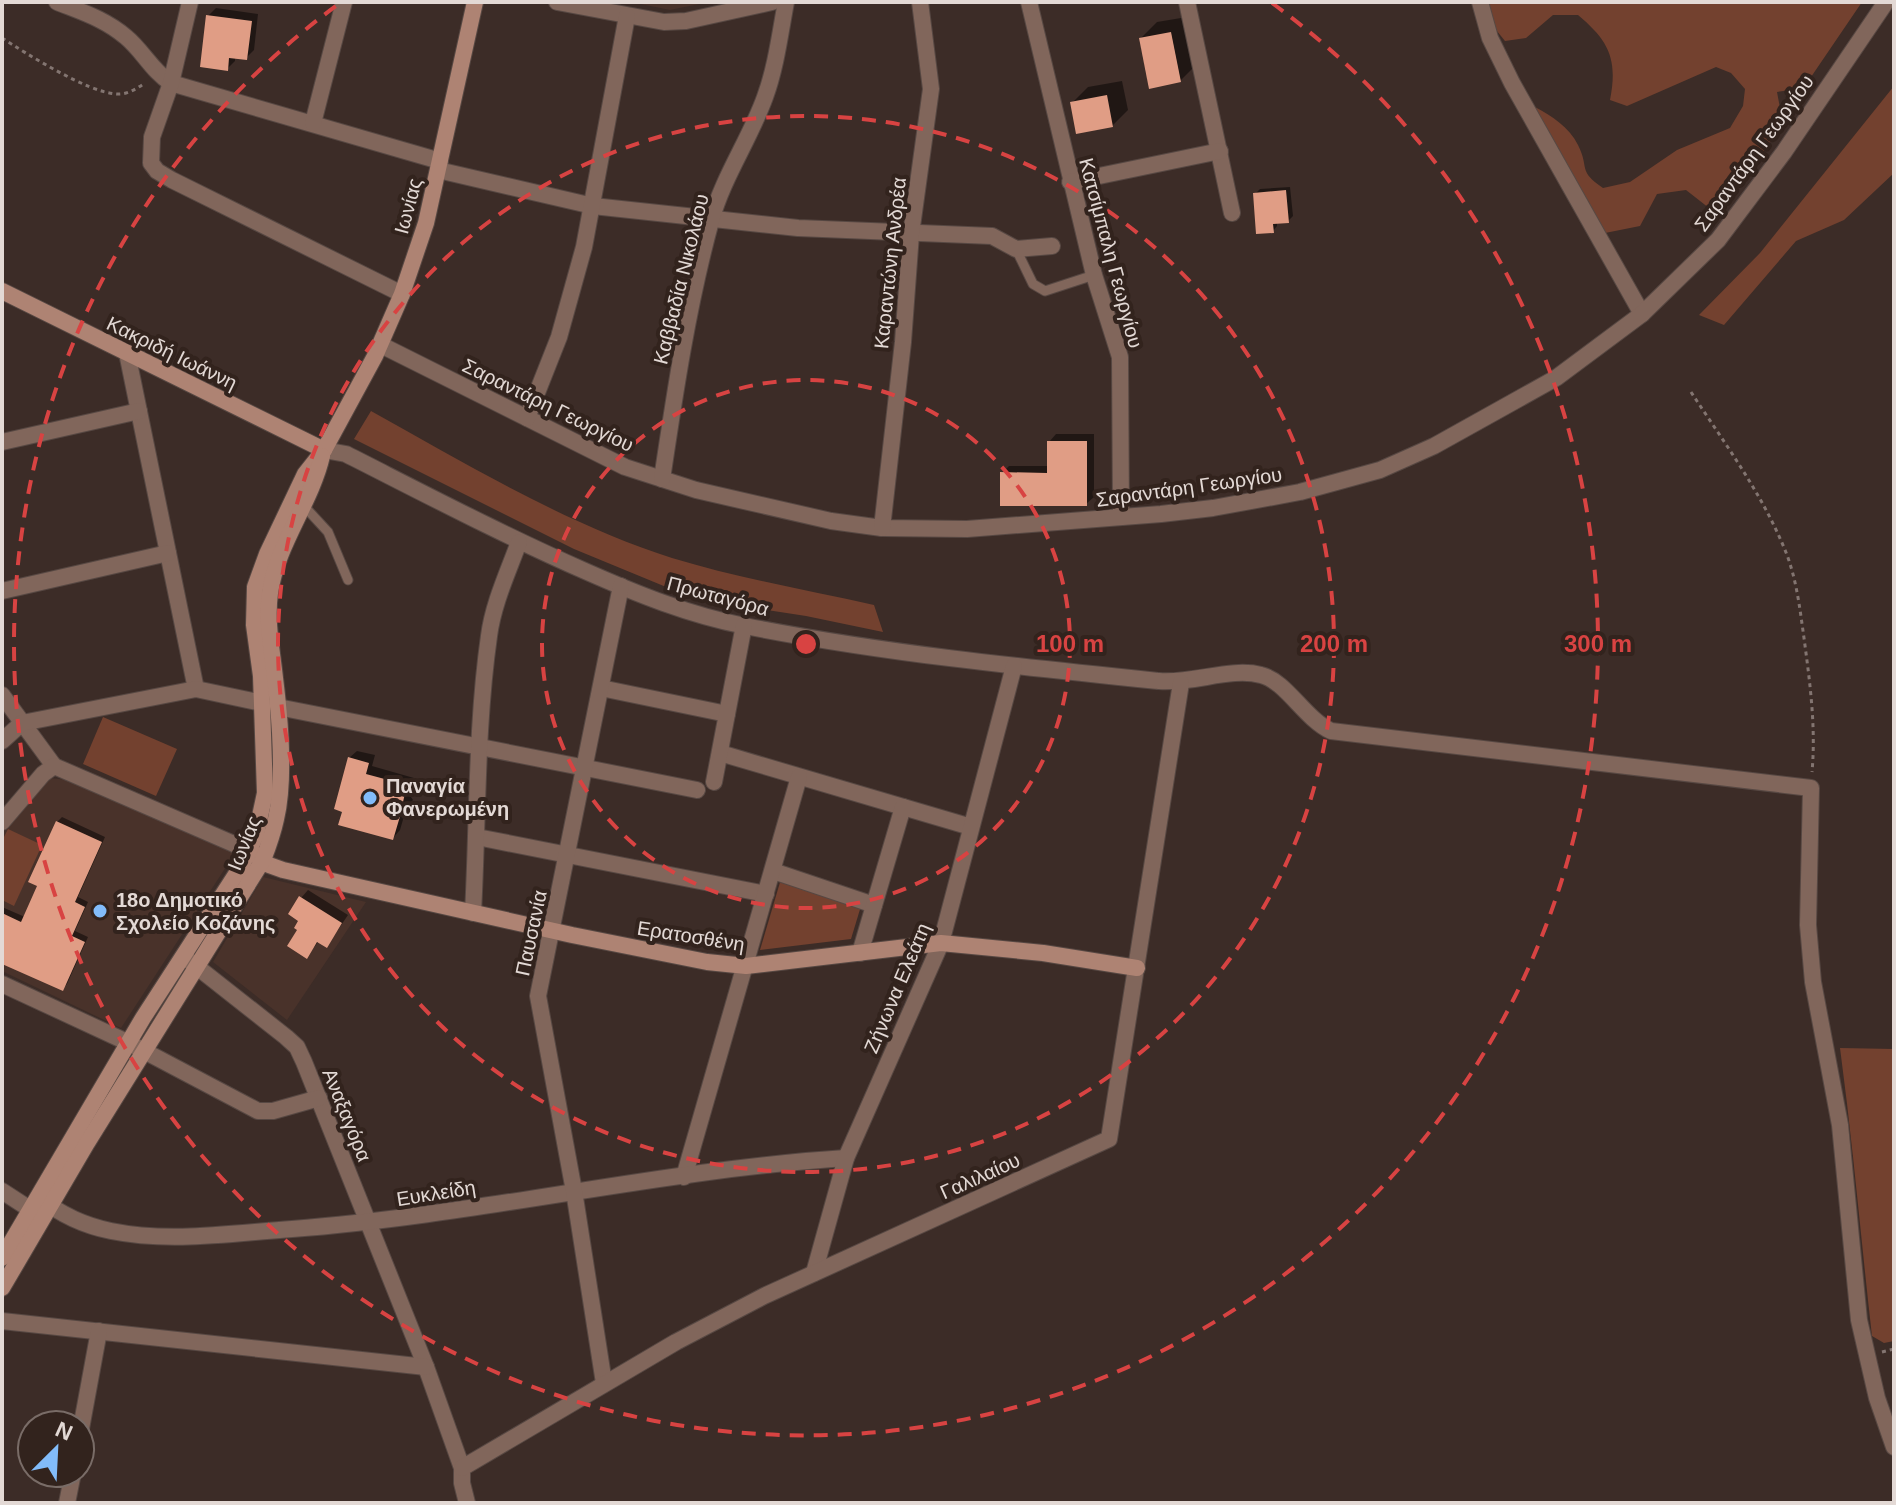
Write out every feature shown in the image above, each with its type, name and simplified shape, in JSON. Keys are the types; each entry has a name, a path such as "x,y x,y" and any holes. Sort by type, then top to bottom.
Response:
{"main road":[{"name":"Ιωνίας","path":"270,705 254,625 255,587 305,474 324,450 378,351 402,294 426,223 475,2"},
{"name":"Κακριδή Ιωάννη","path":"2,291 324,450"},
{"name":"Ιωνίας","path":"2,1288 41,1207 276,819 279,801 270,705 270,590 274,573 317,477 324,450"},
{"name":"Ερατοσθένη","path":"256,855 269,865 283,870 707,962 746,966 941,943 1043,953 1137,968"},
{"name":"Ιωνίας","path":"2,1258 41,1207"}],"street":[{"path":"57,2 96,16 113,26 164,79 313,123 439,165 593,206 798,228 992,236 1016,249 1052,246"},
{"path":"190,2 164,79 149,151 151,163 157,171 402,294"},
{"path":"313,123 344,2"},
{"path":"557,2 664,22 686,21 772,2"},
{"name":"Καββαδία Νικολάου","path":"662,479 678,369 712,219 765,98 786,2"},
{"name":"Καραντώνη Ανδρέα","path":"882,528 903,342 911,234 931,89 920,2"},
{"name":"Κατσίμπαλη Γεωργίου","path":"1029,2 1070,182 1094,275 1120,357 1121,517"},
{"path":"1187,2 1232,213"},
{"path":"1480,2 1490,38 1512,83 1642,314"},
{"name":"Σαραντάρη Γεωργίου","path":"378,351 527,418 599,455 662,479 696,490 831,521 882,528 967,529 1213,508 1276,497 1380,470 1434,446 1556,378 1642,314 1718,240 1784,152 1886,2"},
{"path":"527,418 571,300 593,206 627,16"},
{"path":"1070,182 1220,151"},
{"path":"127,353 196,689"},
{"path":"2,442 139,411"},
{"name":"Πρωταγόρα","path":"324,450 346,454 519,542 621,586 685,611 744,625 889,650 1181,683 1225,674 1260,674 1277,684 1314,722 1331,731 1811,788"},
{"path":"473,913 480,748 489,635 519,542"},
{"path":"2,591 168,553"},
{"name":"Παυσανία","path":"604,1383 574,1191 539,1011 540,980 553,931 621,586"},
{"path":"714,782 744,625"},
{"name":"Ζήνωνα Ελεάτη","path":"814,1273 846,1158 941,943 1014,666"},
{"name":"Γαλιλαίου","path":"462,1468 676,1342 814,1273 1109,1139 1181,683"},
{"path":"601,688 727,714"},
{"path":"2,741 22,723 196,689 697,790"},
{"path":"2,695 54,766 256,855"},
{"path":"720,753 971,827"},
{"path":"2,822 43,774 54,766"},
{"path":"684,1177 799,777"},
{"path":"1811,788 1808,925 1813,982 1840,1125 1859,1320 1877,1398 1894,1447"},
{"path":"860,953 903,807"},
{"path":"477,837 766,894"},
{"path":"773,871 874,905"},
{"name":"Αναξαγόρα","path":"190,960 297,1047 426,1367 462,1468 467,1503"},
{"path":"2,984 136,1047 258,1111 273,1111 319,1098"},
{"name":"Ευκλείδη","path":"2,1191 109,1231 140,1235 219,1235 368,1223 574,1191 846,1158"},
{"path":"2,1321 426,1367"},
{"path":"85,1409 99,1331"}],"lane":[{"path":"1016,249 1033,284 1045,291 1094,275"},
{"path":"304,506 328,532 348,580"}],"path":[{"path":"2,38 56,69 116,94 164,79"},
{"path":"1691,392 1746,475 1787,556 1797,590 1815,735 1811,788"}],"shaded area":[{"path":"631,2 709,2 670,10"},
{"path":"1486,2 1862,2 1811,77 1790,90 1777,92 1783,124 1715,220 1709,208 1686,190 1657,194 1640,226 1605,233 1535,107 1565,127 1578,145 1587,173 1603,188 1630,182 1677,150 1730,128 1743,106 1745,89 1731,73 1716,67 1627,106 1610,100 1613,73 1609,52 1597,33 1578,15 1553,15 1526,38 1505,41 1492,25"},
{"path":"1894,86 1894,173 1844,220 1796,241 1724,325 1699,315 1760,253"},
{"path":"371,411 518,492 633,544 722,572 874,605 883,632 734,605 671,589 574,549 354,439"},
{"path":"103,717 177,749 156,796 83,764"},
{"name":"18ο Δημοτικό Σχολείο Κοζάνης","path":"48,778 71,780 237,850 121,1028 2,971 2,834"},
{"path":"8,829 42,845 14,906 2,900 2,841"},
{"path":"263,877 366,902 287,1020 213,962"},
{"path":"781,879 861,906 851,939 760,950"},
{"path":"1840,1048 1894,1049 1894,1341 1884,1343 1872,1336"}],"building":[{"path":"206,15 252,21 247,60 229,58 228,71 200,67"},
{"path":"1171,32 1181,82 1149,89 1139,38"},
{"path":"1107,95 1113,127 1076,134 1070,102"},
{"path":"1286,190 1289,223 1273,224 1274,233 1256,234 1253,193"},
{"path":"1047,441 1087,441 1087,506 1000,506 1000,472 1047,473"},
{"name":"Παναγία Φανερωμένη","path":"348,757 369,763 366,774 407,785 403,802 407,809 401,813 393,840 338,825 342,812 334,809"},
{"path":"56,821 102,842 75,902 85,907 72,936 85,942 63,991 2,964 2,913 21,922 37,886 28,882"},
{"path":"299,896 342,923 327,948 317,942 307,959 287,946 297,930 294,928 298,921 288,914"}],"place":[{"name":"Παναγία Φανερωμένη","path":"370,798"},
{"name":"18ο Δημοτικό Σχολείο Κοζάνης","path":"100,911"}]}
